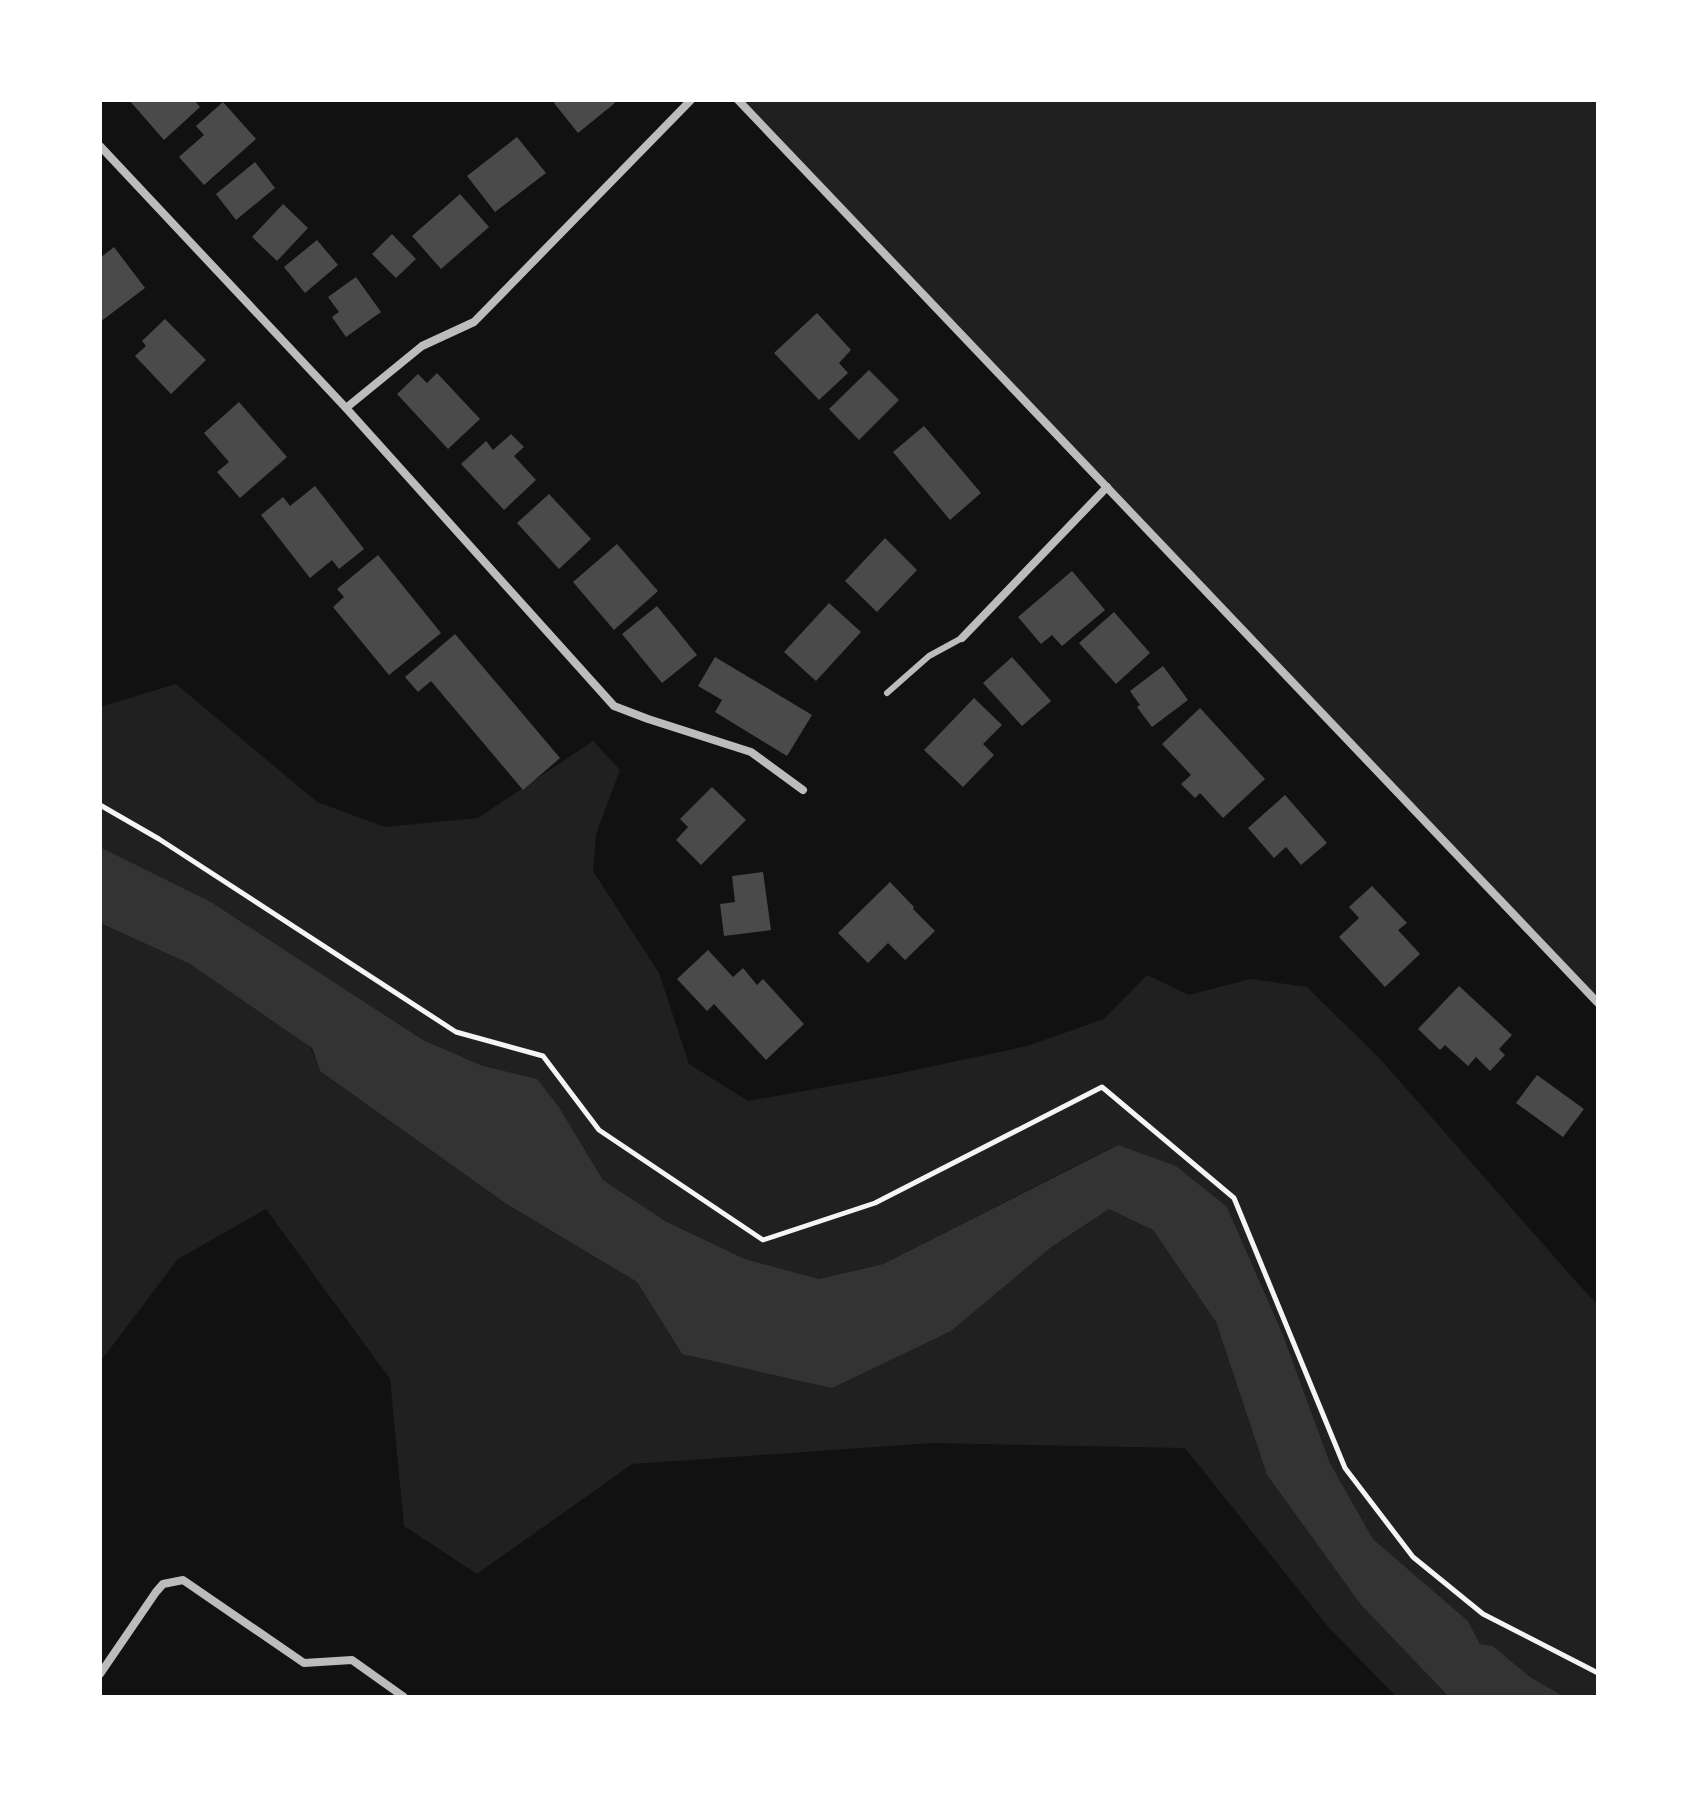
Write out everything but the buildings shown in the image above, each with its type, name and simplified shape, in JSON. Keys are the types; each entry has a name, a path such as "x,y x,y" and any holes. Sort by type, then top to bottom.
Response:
{"street":[{"path":"346,408 422,346 474,322 691,100"},
{"path":"738,100 1598,1003"},
{"path":"100,146 346,408 614,706 751,752 803,790"},
{"path":"962,638 1107,487"},
{"path":"100,1674 163,1584 183,1580 304,1663 352,1660 404,1697"}],"lane":[{"path":"887,693 929,656 962,638"}],"path":[{"path":"100,805 159,839 456,1032 543,1056 599,1130 763,1240 875,1203 1102,1087 1234,1198 1345,1468 1413,1557 1483,1614 1598,1673"}],"shaded area":[{"path":"738,100 1598,100 1598,1003"},
{"path":"176,684 317,802 385,827 478,818 593,741 620,770 596,834 593,871 659,973 689,1064 748,1101 1027,1046 1104,1019 1147,975 1189,995 1250,979 1307,987 1382,1061 1598,1305 1598,1697 1565,1697 1530,1677 1493,1646 1480,1644 1468,1621 1373,1539 1330,1463 1283,1335 1227,1207 1117,1145 883,1264 819,1279 745,1259 667,1222 603,1180 559,1107 537,1080 483,1066 423,1040 211,902 100,847 100,707"},
{"path":"100,847 211,902 423,1040 483,1066 537,1079 559,1107 603,1180 667,1222 745,1259 819,1279 883,1264 1118,1145 1176,1166 1227,1207 1283,1335 1330,1463 1373,1539 1468,1621 1480,1644 1493,1646 1530,1677 1565,1697 1449,1697 1361,1605 1267,1475 1216,1322 1153,1230 1109,1209 1050,1248 951,1331 832,1388 682,1354 637,1282 505,1203 320,1071 312,1048 190,964 100,923"},
{"path":"100,923 190,964 310,1046 320,1071 505,1203 637,1282 682,1354 1050,1248 1110,1208 1153,1230 1216,1322 1267,1475 1361,1605 1449,1697 1397,1697 1330,1629 1185,1448 933,1443 632,1464 477,1574 404,1526 390,1379 266,1209 178,1259 100,1362"}]}
